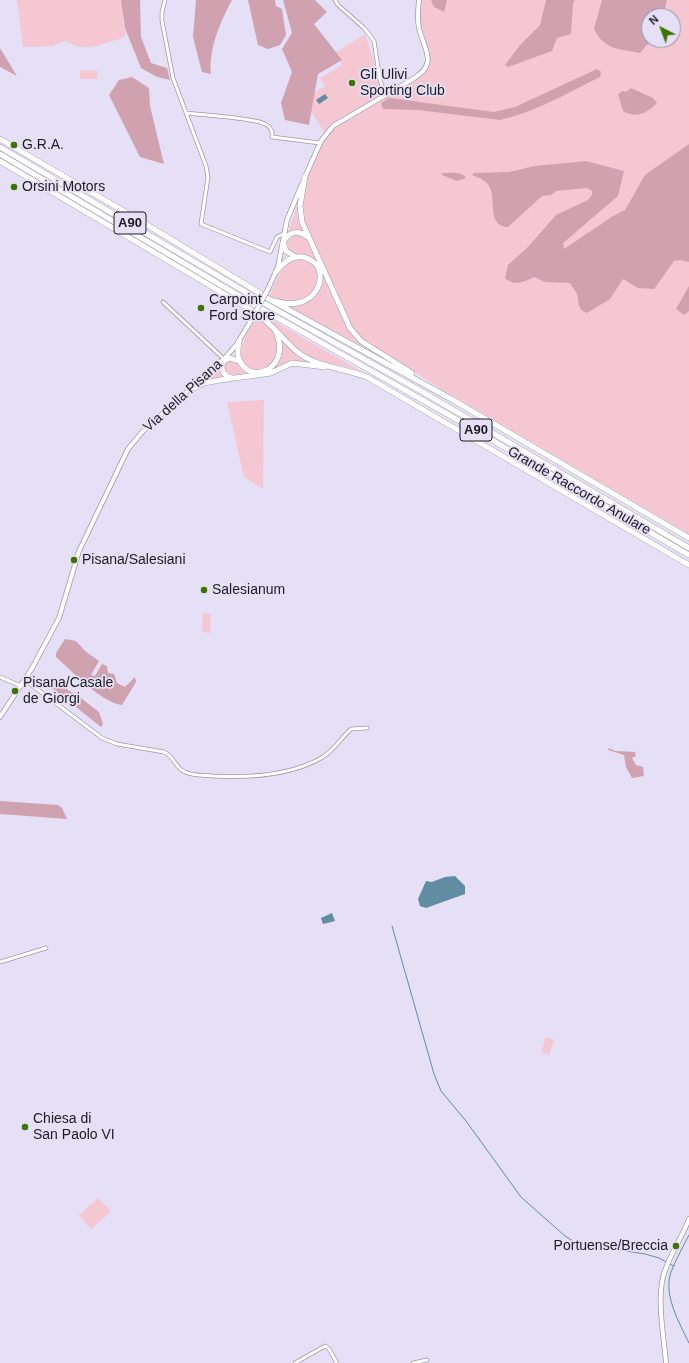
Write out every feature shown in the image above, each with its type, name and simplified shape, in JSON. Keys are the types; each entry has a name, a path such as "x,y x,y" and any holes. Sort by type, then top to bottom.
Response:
{"highway":[{"name":"Grande Raccordo Anulare","path":"0,139 139,220 265,299"},
{"name":"Grande Raccordo Anulare","path":"0,147 265,299 689,548"},
{"name":"Grande Raccordo Anulare","path":"0,154 257,310 301,354 314,360 358,373 689,565"},
{"name":"Grande Raccordo Anulare","path":"0,161 257,310 436,408 689,555"},
{"path":"305,176 300,211 302,222 343,316 355,335 453,400"},
{"path":"265,299 289,304 297,303 311,296 318,288 321,275 317,265 306,258 294,256 286,251 283,242 287,236 293,233 301,233 308,237"},
{"path":"276,272 286,261 294,256"},
{"path":"265,299 453,400"},
{"path":"234,378 228,377 223,372 222,366 224,359 231,358 240,361 245,367 255,372 264,372 274,365 278,358 280,347 274,327"},
{"path":"239,341 240,361"},
{"path":"194,388 207,383 271,373 287,364 295,362 358,373"},
{"name":"Grande Raccordo Anulare","path":"453,400 689,538"}],"main road":[{"name":"Via della Pisana","path":"0,717 25,680 60,615 78,553 125,455 141,433 194,388 224,359 239,341 252,319 276,272 287,220 320,143 328,130 337,122 421,74 427,65 428,54 418,22 419,0"},
{"path":"666,1363 662,1318 662,1281 689,1219"}],"street":[{"path":"166,0 162,12 162,21 173,78 203,157 208,177 201,224 270,252 277,237 285,233"},
{"path":"335,0 338,5 367,31 374,41 377,52 380,80 385,95"},
{"path":"187,113 258,121 270,128 272,137 320,143"},
{"path":"163,302 224,359"},
{"path":"0,677 21,686"},
{"path":"25,680 102,738 116,744 164,752 170,756 182,770 195,774 225,776 255,775 292,770 314,762 328,754 352,728 367,728"},
{"path":"0,962 46,948"},
{"path":"295,1363 325,1346 330,1350 337,1363"},
{"path":"413,1363 427,1360"}],"shaded area":[{"path":"17,0 125,0 123,20 126,35 122,38 94,47 80,47 66,41 52,46 23,47"},
{"path":"121,0 140,0 141,37 151,63 167,68 170,80 157,77 141,68 125,28"},
{"path":"196,0 232,0 213,45 211,55 211,74 202,72 193,37"},
{"path":"248,0 275,0 276,6 282,9 286,35 280,45 268,49 258,45"},
{"path":"283,0 315,0 327,12 314,24 342,60 318,74 309,125 285,120 281,103 292,72 282,49 292,33"},
{"path":"422,0 689,0 689,534 444,391 364,340 349,323 304,223 302,202 307,179 324,139 335,127 415,80 427,70 430,63 430,55 420,21"},
{"path":"431,0 447,0 444,12 434,7"},
{"path":"546,0 575,0 573,3 571,34 557,38 552,51 508,67 505,65 521,44 540,25"},
{"path":"602,0 667,0 665,8 641,8 641,48 644,48 640,53 619,49 608,45 598,36 594,29"},
{"name":"Gli Ulivi Sporting Club","path":"365,34 380,80 381,98 324,132 304,99 325,86 320,78 342,65 335,53"},
{"path":"0,48 17,76 0,67"},
{"path":"597,69 601,72 600,77 564,96 513,117 500,120 418,110 383,109 381,103 389,98 494,112 515,107"},
{"path":"80,70 97,70 97,79 80,79"},
{"path":"132,77 149,88 150,106 164,164 140,157 109,95 119,80"},
{"path":"631,88 653,98 657,103 649,110 637,115 623,111 618,94 623,91 626,92"},
{"path":"689,144 689,262 680,260 674,261 654,289 638,288 623,279 610,299 587,313 581,310 577,294 570,283 545,282 534,277 523,282 515,283 508,281 505,278 508,265 528,247 556,215 588,200 592,195 592,191 587,188 556,191 551,195 542,196 508,227 501,226 497,222 493,212 492,193 489,185 480,178 472,175 474,173 509,172 535,166 586,161 624,171 618,196 563,243 564,249 613,216 625,210 645,175"},
{"path":"442,173 459,173 466,178 457,181 442,175"},
{"path":"298,203 299,218 304,232 297,230 288,233"},
{"path":"295,234 304,237 312,249 318,263 307,256 296,254 289,250 287,242"},
{"path":"304,258 318,270 318,282 312,292 302,299 294,302 283,301 269,296 284,267 295,260"},
{"path":"322,271 350,332 358,341 381,356 286,306 301,304 314,297 319,292 322,285"},
{"path":"689,286 689,311 684,315 676,309"},
{"path":"262,314 364,373 320,360 306,354 293,344"},
{"path":"257,317 270,327 276,336 278,341 278,352 276,358 270,366 257,370 248,366 243,361 241,354 245,339"},
{"path":"282,340 297,356 307,361 290,361 273,369 282,357"},
{"path":"225,360 236,361 255,373 231,375 225,370"},
{"path":"220,366 227,378 205,381"},
{"path":"264,400 263,489 244,477 227,402"},
{"path":"203,613 211,614 210,633 202,632"},
{"path":"65,639 76,641 85,651 99,661 91,675 95,676 102,664 107,666 108,673 114,674 117,683 125,687 135,677 136,682 122,705 114,703 97,693 56,657 56,653"},
{"path":"51,679 99,712 103,724 101,727 43,681"},
{"path":"609,748 615,751 635,752 636,756 632,758 636,765 643,767 644,776 632,778 626,767 624,755 608,750"},
{"path":"0,801 58,805 62,808 67,819 0,814"},
{"path":"546,1037 554,1040 549,1055 541,1052"},
{"path":"98,1198 111,1211 91,1229 79,1215"}],"water":[{"path":"325,94 328,98 319,104 316,100"},
{"path":"455,876 465,886 465,894 426,908 420,906 418,899 426,881 432,882 445,877"},
{"path":"332,913 335,921 323,924 321,918"}],"waterway":[{"path":"392,926 434,1074 441,1091 466,1121 521,1197 565,1236 576,1243 645,1254 659,1258 666,1262"},
{"path":"689,1235 677,1258 669,1281 669,1290 673,1308 689,1343"},
{"path":"669,1264 674,1266"}],"place":[{"name":"Gli Ulivi Sporting Club","path":"352,83"},
{"name":"G.R.A.","path":"14,145"},
{"name":"Orsini Motors","path":"14,187"},
{"name":"Carpoint Ford Store","path":"201,308"},
{"name":"Pisana/Salesiani","path":"74,560"},
{"name":"Salesianum","path":"204,590"},
{"name":"Pisana/Casale de Giorgi","path":"15,691"},
{"name":"Chiesa di San Paolo VI","path":"25,1127"},
{"name":"Portuense/Breccia","path":"676,1246"}]}
